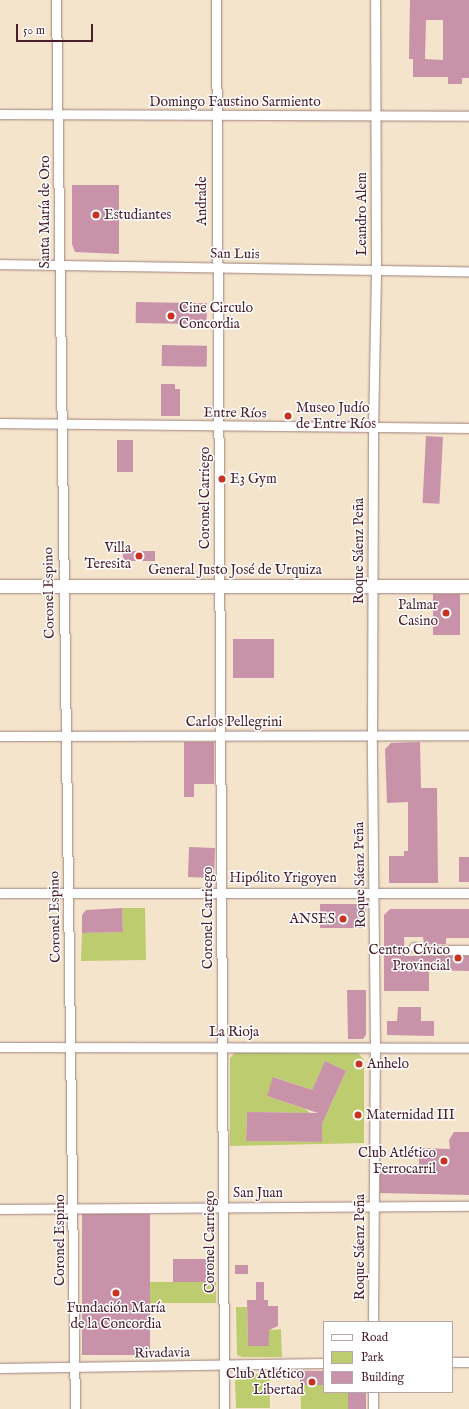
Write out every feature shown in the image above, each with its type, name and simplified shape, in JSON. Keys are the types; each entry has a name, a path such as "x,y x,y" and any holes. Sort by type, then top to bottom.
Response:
{"street":[{"name":"Santa María de Oro","path":"56,0 60,264 60,424"},
{"name":"Andrade","path":"216,0 216,268 218,427"},
{"name":"Leandro Alem","path":"373,429 376,270 375,0"},
{"name":"Domingo Faustino Sarmiento","path":"0,114 469,116"},
{"name":"San Luis","path":"0,264 469,271"},
{"name":"Entre Ríos","path":"0,423 373,429 469,428"},
{"name":"Coronel Espino","path":"60,424 74,1208 75,1409"},
{"name":"Coronel Carriego","path":"218,427 224,1208 224,1409"},
{"name":"Roque Sáenz Peña","path":"373,429 372,735 375,1046 373,1321"},
{"name":"General Justo José de Urquiza","path":"0,586 469,586"},
{"name":"Carlos Pellegrini","path":"0,736 469,735"},
{"name":"Hipólito Yrigoyen","path":"0,893 469,893"},
{"path":"414,947 423,950 469,950"},
{"name":"La Rioja","path":"0,1047 375,1046 469,1048"},
{"name":"San Juan","path":"0,1209 469,1206"},
{"path":"453,1362 469,1362"},
{"name":"Rivadavia","path":"0,1368 224,1366 323,1363"},
{"path":"373,1393 373,1409"}],"green space":[{"path":"122,908 145,908 146,960 81,961 82,933 123,932"},
{"path":"235,1052 358,1053 364,1060 364,1143 230,1146 230,1058","holes":["325,1061 346,1071 322,1124 321,1142 246,1141 247,1112 310,1113 304,1108","274,1077 309,1089 303,1108 267,1096"]},
{"path":"150,1282 216,1282 216,1303 150,1303"},
{"path":"236,1307 247,1307 248,1346 269,1345 269,1327 272,1330 281,1329 282,1357 242,1357 237,1355"},
{"name":"Club Atlético Libertad","path":"300,1371 323,1371 323,1393 366,1393 366,1409 301,1409"},
{"path":"240,1374 269,1374 270,1408 236,1408 235,1381"}],"building":[{"path":"410,0 469,0 469,78 462,78 462,84 448,84 448,77 413,77 413,59 409,59","holes":["426,20 443,20 443,60 425,59"]},
{"name":"Estudiantes","path":"72,185 119,185 119,254 75,252 72,244"},
{"name":"Cine Circulo Concordia","path":"136,302 207,303 207,324 136,323"},
{"path":"162,345 207,346 207,367 162,366"},
{"path":"161,384 175,384 175,389 180,389 180,416 161,416"},
{"path":"426,436 443,437 439,504 422,503"},
{"path":"117,440 133,440 133,472 117,472"},
{"name":"Villa Teresita","path":"123,551 155,551 155,561 123,561"},
{"name":"Palmar Casino","path":"433,594 460,594 460,635 433,635"},
{"path":"233,639 274,639 274,678 233,678"},
{"path":"184,742 214,742 214,784 194,784 194,797 184,797"},
{"path":"420,742 421,788 437,788 438,883 389,883 389,856 404,856 404,851 408,851 408,802 387,803 385,749 391,743"},
{"path":"189,847 215,848 214,878 188,877"},
{"path":"459,857 469,857 469,882 459,882"},
{"name":"ANSES","path":"320,904 360,904 366,909 366,928 320,928"},
{"path":"122,908 123,932 82,933 82,915 86,910"},
{"path":"390,909 469,909 469,938 446,938 446,944 424,944 423,937 404,937 405,956 469,956 469,971 429,970 429,991 384,991 384,915"},
{"path":"347,990 366,990 366,1035 363,1039 348,1039"},
{"path":"398,1007 421,1007 421,1021 434,1021 434,1036 387,1035 387,1021 397,1021"},
{"path":"325,1061 346,1071 322,1124 322,1142 246,1141 247,1112 318,1113 267,1096 273,1077 312,1090"},
{"name":"Club Atlético Ferrocarril","path":"454,1132 469,1132 469,1195 380,1193 380,1172 419,1173 419,1148 450,1149 449,1140"},
{"name":"Fundación María de la Concordia","path":"82,1214 150,1214 150,1355 82,1355"},
{"path":"173,1259 213,1259 213,1282 173,1282"},
{"path":"235,1265 248,1265 248,1274 235,1274"},
{"path":"256,1282 264,1282 264,1300 268,1300 268,1306 278,1306 278,1326 269,1330 269,1346 248,1346 247,1300 256,1300"},
{"path":"300,1371 323,1371 323,1385 300,1385"},
{"path":"348,1393 366,1393 366,1409 348,1409"}],"place":[{"name":"Estudiantes","path":"96,215"},
{"name":"Cine Circulo Concordia","path":"171,316"},
{"name":"Museo Judío de Entre Ríos","path":"288,416"},
{"name":"E3 Gym","path":"222,479"},
{"name":"Villa Teresita","path":"139,556"},
{"name":"Palmar Casino","path":"446,613"},
{"name":"ANSES","path":"343,919"},
{"name":"Centro Cívico Provincial","path":"458,958"},
{"name":"Anhelo","path":"359,1064"},
{"name":"Maternidad III","path":"358,1115"},
{"name":"Club Atlético Ferrocarril","path":"444,1161"},
{"name":"Fundación María de la Concordia","path":"116,1293"},
{"name":"Club Atlético Libertad","path":"312,1382"}]}
